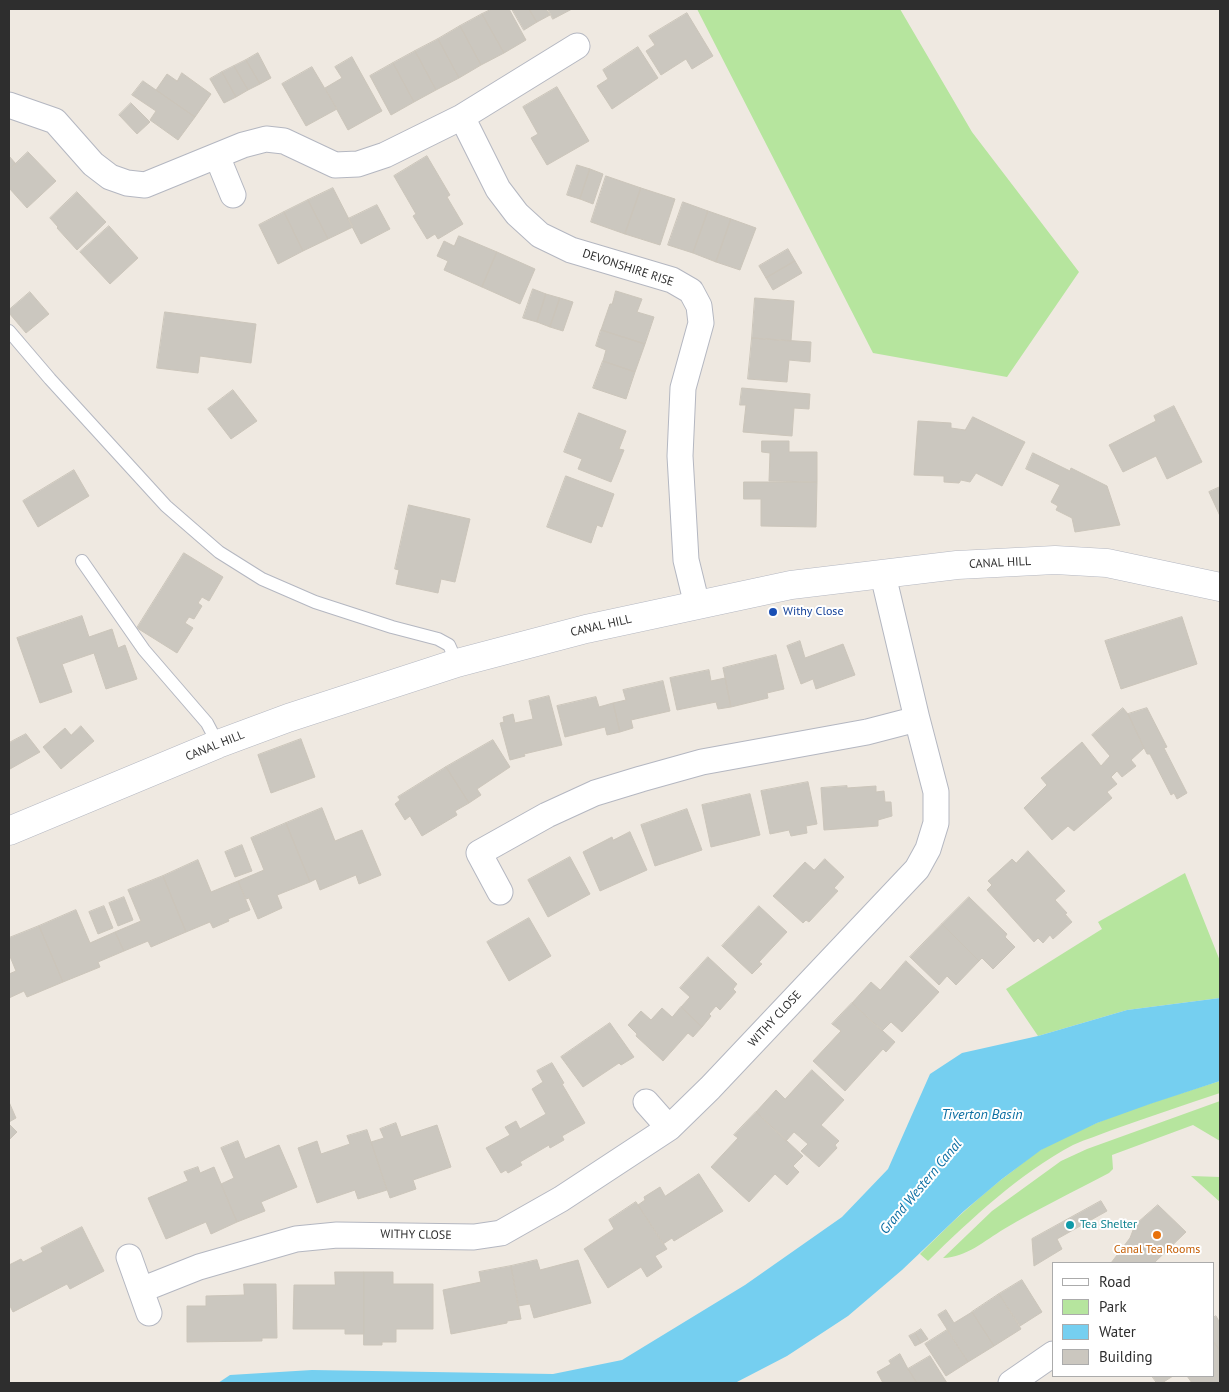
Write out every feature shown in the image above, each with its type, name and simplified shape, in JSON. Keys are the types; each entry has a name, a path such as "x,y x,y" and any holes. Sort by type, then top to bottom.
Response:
{"street":[{"path":"9,105 55,121 94,164 110,177 127,183 145,185 216,156 266,139 284,141 335,165 358,164 384,155 462,118 577,46"},
{"name":"DEVONSHIRE RISE","path":"462,118 498,190 517,214 540,235 571,250 672,280 691,291 699,306 701,323 683,388 680,456 686,560 697,605"},
{"path":"216,156 233,195"},
{"name":"CANAL HILL","path":"9,831 218,744 303,713 457,662 586,629 792,585 957,565 1055,560 1107,563 1220,587"},
{"name":"WITHY CLOSE","path":"141,1290 199,1267 296,1239 337,1235 474,1237 501,1233 561,1199 669,1128 710,1088 916,869 928,849 936,823 936,792 883,575"},
{"path":"500,892 479,853 547,815 595,793 641,778 702,762 867,732 917,719"},
{"path":"646,1102 669,1128"},
{"path":"129,1257 149,1313"},
{"path":"1011,1383 1052,1355"}],"lane":[{"path":"9,330 50,379 166,506 219,552 262,580 315,602 392,628 438,639 449,645 457,662"},
{"path":"82,561 144,650 207,723 218,744"}],"green space":[{"path":"697,9 900,9 972,132 1079,272 1007,377 873,353"},
{"path":"1185,873 1220,961 1220,998 1127,1010 1038,1036 1006,989 1102,929 1098,922"},
{"path":"1220,1081 1220,1093 1073,1145 1015,1183 979,1213 928,1261 920,1254 977,1200 1042,1149 1107,1119"},
{"path":"1220,1101 1220,1141 1193,1125 1112,1155 1113,1169 1109,1173 1043,1207 968,1252 943,1258 992,1211 1061,1161 1087,1149"},
{"path":"1191,1176 1220,1177 1220,1202"}],"water":[{"name":"Tiverton Basin","path":"1220,998 1220,1081 1097,1123 1041,1150 964,1211 902,1270 848,1316 787,1356 735,1383 218,1383 230,1375 312,1370 553,1374 622,1360 745,1285 842,1217 888,1169 930,1074 962,1053 1038,1036 1127,1010"}],"building":[{"path":"492,9 509,9 526,40 504,53 482,14"},
{"path":"512,9 529,9 537,22 524,30"},
{"path":"529,9 546,9 550,15 537,22"},
{"path":"548,9 572,9 553,19"},
{"path":"687,13 713,56 692,69 686,59 661,75 646,51 655,45 649,36"},
{"path":"482,14 504,53 481,65 460,26"},
{"path":"460,26 481,65 459,78 438,39"},
{"path":"438,39 459,78 436,90 415,51"},
{"path":"638,47 658,78 612,109 597,86 608,79 603,70"},
{"path":"415,51 436,90 414,102 393,63"},
{"path":"258,53 271,78 260,84 246,60"},
{"path":"352,57 382,111 348,130 325,88 342,78 335,67"},
{"path":"246,60 260,84 248,90 234,66"},
{"path":"393,63 414,102 391,115 370,76"},
{"path":"234,66 248,90 236,97 222,72"},
{"path":"312,67 337,109 306,126 282,84"},
{"path":"222,72 236,97 224,103 210,79"},
{"path":"182,73 211,94 195,117 156,90 167,74 177,81"},
{"path":"143,81 195,117 178,140 150,120 156,111 132,95"},
{"path":"557,87 589,141 547,165 531,138 538,134 523,107"},
{"path":"131,103 150,122 137,134 119,115"},
{"path":"28,152 56,181 27,208 9,188 9,170"},
{"path":"9,156 16,164 9,170"},
{"path":"427,156 450,195 447,197 463,224 438,239 435,234 427,239 413,216 416,214 394,176"},
{"path":"577,165 590,169 580,199 567,195"},
{"path":"590,169 603,174 593,204 580,199"},
{"path":"606,176 641,188 625,234 591,222"},
{"path":"333,188 353,227 328,239 308,200"},
{"path":"641,188 675,199 660,245 625,234"},
{"path":"77,192 106,222 77,250 50,218"},
{"path":"308,200 328,239 303,251 284,212"},
{"path":"683,202 708,211 693,253 668,245"},
{"path":"377,205 390,229 361,244 348,219"},
{"path":"708,211 731,219 716,262 693,253"},
{"path":"284,212 303,251 278,264 259,225"},
{"path":"731,219 756,228 740,270 716,262"},
{"path":"109,226 138,258 110,284 80,252"},
{"path":"459,236 497,252 482,287 444,270 448,261 437,256 444,241 454,246"},
{"path":"788,249 795,261 766,278 759,266"},
{"path":"497,252 535,269 520,304 482,287"},
{"path":"795,261 802,273 773,290 766,278"},
{"path":"533,289 546,294 537,322 523,318"},
{"path":"616,291 642,299 637,312 654,317 645,344 601,330"},
{"path":"30,292 49,314 26,333 9,313 9,310"},
{"path":"546,294 560,298 550,327 537,322"},
{"path":"560,298 573,302 563,331 550,327"},
{"path":"755,298 794,301 791,341 752,338"},
{"path":"165,312 256,324 251,363 200,356 198,373 157,368"},
{"path":"601,330 645,344 635,372 603,361 606,350 596,346"},
{"path":"752,338 811,342 810,362 789,360 787,382 748,379"},
{"path":"603,361 635,372 626,399 593,388"},
{"path":"742,388 810,394 809,409 794,408 792,436 743,432 746,405 740,405"},
{"path":"233,390 257,421 231,439 208,409"},
{"path":"1174,406 1202,462 1167,479 1156,456 1123,472 1109,445 1156,421 1154,416"},
{"path":"579,413 626,431 619,449 624,450 611,482 578,469 582,459 564,452"},
{"path":"973,417 1025,442 1002,486 976,473 970,482 961,480 959,483 944,482 944,476 914,475 918,421 951,423 951,428 965,430"},
{"path":"762,441 789,441 789,452 817,452 817,482 769,481 770,453 762,452"},
{"path":"1033,453 1070,471 1071,468 1107,486 1120,525 1075,532 1072,518 1056,510 1058,506 1051,502 1060,485 1026,469"},
{"path":"74,470 89,496 38,527 23,501"},
{"path":"566,476 614,494 602,527 597,525 591,543 547,527"},
{"path":"744,482 817,482 816,527 761,526 761,499 744,499"},
{"path":"1220,487 1220,516 1209,492"},
{"path":"409,505 470,519 455,582 441,579 438,593 396,584 399,570 395,569"},
{"path":"184,553 223,577 209,601 202,597 198,603 202,606 194,619 189,617 185,623 193,628 177,653 137,628"},
{"path":"82,616 89,637 112,629 118,648 125,645 137,679 106,689 94,653 62,664 72,692 40,703 17,638"},
{"path":"1182,617 1197,664 1121,689 1105,641"},
{"path":"800,641 805,658 843,644 855,675 816,689 813,679 801,684 787,646"},
{"path":"776,655 784,689 767,693 768,698 731,707 723,668"},
{"path":"709,670 711,681 725,678 731,707 718,709 716,702 677,710 670,678"},
{"path":"663,681 670,711 631,720 633,728 620,732 613,703 626,700 623,690"},
{"path":"549,696 562,745 524,754 525,756 510,760 500,723 504,722 503,717 513,714 515,723 533,719 529,701"},
{"path":"596,697 599,707 613,703 620,732 607,735 605,727 565,737 557,706"},
{"path":"1123,708 1128,714 1144,748 1131,760 1136,766 1122,777 1117,771 1111,777 1117,784 1107,792 1112,798 1074,831 1068,826 1052,840 1024,808 1047,785 1041,778 1082,742 1101,766 1110,756 1092,735"},
{"path":"1147,708 1167,747 1164,748 1187,793 1177,799 1174,793 1171,795 1150,754 1147,754 1128,714"},
{"path":"81,726 94,741 61,769 43,747 65,728 71,735"},
{"path":"26,734 40,752 10,769 9,743"},
{"path":"301,739 315,777 271,793 258,755"},
{"path":"493,740 510,767 477,789 481,795 469,803 446,767"},
{"path":"446,767 469,803 455,811 457,815 422,836 410,816 405,820 395,804 400,800 398,797"},
{"path":"808,782 817,824 806,826 807,833 791,836 789,830 770,834 761,791"},
{"path":"847,786 847,788 876,786 876,792 884,791 885,802 891,802 892,816 878,820 878,826 824,830 821,788"},
{"path":"750,794 760,835 711,847 702,805"},
{"path":"322,808 335,841 362,830 381,875 359,884 356,875 320,890 316,879 310,882 286,823"},
{"path":"687,809 702,850 655,866 641,825"},
{"path":"286,823 310,882 277,895 282,908 258,919 249,898 246,899 238,881 264,870 251,838"},
{"path":"630,832 647,870 600,891 583,852 612,837 613,840"},
{"path":"242,845 252,871 235,877 225,852"},
{"path":"1028,851 1065,891 1055,900 1067,913 1065,914 1072,922 1053,939 1050,935 1043,943 1038,938 1034,942 987,890 992,885 988,881 1012,859 1016,863"},
{"path":"570,857 590,894 548,917 528,880"},
{"path":"825,859 844,877 834,888 838,891 809,922 806,920 803,923 773,896 805,862 814,870"},
{"path":"198,860 211,892 238,881 250,910 228,919 229,921 213,928 210,922 186,932 163,876"},
{"path":"163,876 186,932 151,947 148,941 124,951 115,932 141,921 128,890"},
{"path":"124,897 133,920 118,926 109,903"},
{"path":"969,897 1007,934 1005,937 1015,947 993,969 982,958 979,961 942,924"},
{"path":"104,906 113,928 98,934 89,912"},
{"path":"759,906 787,932 759,962 762,964 752,974 722,946"},
{"path":"76,910 90,943 115,932 124,951 98,962 100,967 63,982 39,926"},
{"path":"529,918 551,956 509,981 487,942"},
{"path":"942,924 979,961 956,985 947,976 939,985 910,957"},
{"path":"39,926 63,982 27,997 24,991 9,998 9,974 16,971 9,954 9,938"},
{"path":"708,957 737,984 733,989 736,992 720,1010 716,1006 702,1027 681,1007 690,997 680,988"},
{"path":"906,961 939,992 902,1032 891,1022 882,1031 852,1003 871,982 880,990"},
{"path":"852,1003 895,1042 886,1052 883,1049 845,1091 813,1061 841,1031 832,1024"},
{"path":"681,1007 702,1027 693,1037 688,1033 663,1061 636,1036 637,1034 628,1025 641,1011 651,1020 662,1008 672,1017"},
{"path":"610,1023 634,1057 621,1065 619,1063 583,1087 561,1057"},
{"path":"552,1063 585,1123 562,1136 564,1140 550,1148 549,1145 520,1162 522,1165 508,1173 506,1170 501,1173 486,1148 510,1135 505,1127 516,1121 520,1129 546,1114 532,1089 543,1082 537,1071"},
{"path":"812,1070 844,1100 821,1125 839,1141 835,1145 837,1148 819,1167 801,1151 808,1144 794,1132 786,1141 756,1112 776,1090 785,1099"},
{"path":"9,1102 16,1118 9,1122"},
{"path":"756,1112 803,1156 793,1166 799,1172 787,1185 775,1174 749,1202 711,1167 738,1138 734,1135"},
{"path":"396,1123 401,1137 437,1125 451,1167 413,1180 416,1189 390,1198 371,1142 384,1138 380,1129"},
{"path":"9,1124 17,1132 9,1140"},
{"path":"367,1130 387,1190 358,1199 355,1190 317,1203 298,1148 317,1141 321,1154 350,1144 347,1136"},
{"path":"238,1141 245,1159 279,1145 297,1187 261,1202 265,1211 237,1222 221,1184 234,1178 221,1148"},
{"path":"198,1167 200,1173 214,1167 237,1222 211,1234 206,1222 166,1239 148,1198 188,1181 184,1172"},
{"path":"699,1174 723,1211 674,1241 672,1238 663,1244 638,1205 645,1200 644,1197 660,1187 665,1196"},
{"name":"Tea Shelter","path":"1101,1201 1107,1211 1057,1239 1062,1249 1034,1266 1032,1239"},
{"path":"636,1202 667,1249 655,1256 662,1267 647,1277 641,1267 608,1288 584,1249 614,1229 609,1220"},
{"name":"Canal Tea Rooms","path":"1158,1205 1186,1232 1155,1262 1112,1262 1130,1238 1135,1225"},
{"path":"82,1227 104,1271 70,1289 67,1284 13,1312 9,1304 9,1265 21,1259 23,1262 43,1252 41,1248"},
{"path":"537,1260 540,1270 578,1260 591,1303 534,1318 530,1304 518,1306 511,1266"},
{"path":"511,1266 521,1319 451,1334 443,1290 481,1282 479,1272"},
{"path":"335,1272 364,1272 364,1334 345,1334 345,1329 293,1329 294,1285 335,1285"},
{"path":"364,1272 393,1272 393,1284 433,1284 433,1329 396,1329 396,1342 382,1342 382,1345 364,1345"},
{"path":"1022,1280 1042,1312 1020,1326 999,1294"},
{"path":"244,1284 276,1284 277,1338 262,1338 262,1341 187,1342 187,1306 206,1306 206,1296 244,1295"},
{"path":"999,1294 1021,1329 994,1346 972,1312"},
{"path":"946,1310 954,1323 972,1312 994,1346 968,1362 938,1315"},
{"path":"1216,1316 1220,1323 1220,1351 1214,1342 1214,1317"},
{"path":"921,1329 928,1339 921,1343 915,1333"},
{"path":"947,1330 968,1362 946,1376 925,1344"},
{"path":"915,1333 921,1343 915,1346 909,1336"},
{"path":"1214,1342 1220,1351 1220,1383 1192,1383 1188,1377 1214,1377"},
{"path":"900,1354 917,1383 883,1383 877,1372 891,1364 889,1361"},
{"path":"930,1356 947,1383 917,1383 908,1369"},
{"path":"1153,1377 1171,1377 1162,1383 1157,1383"}],"place":[{"name":"Withy Close","path":"773,612"},
{"name":"Tea Shelter","path":"1070,1225"},
{"name":"Canal Tea Rooms","path":"1157,1235"}],"water label":[{"name":"Grand Western Canal","path":"921,1187"}]}
